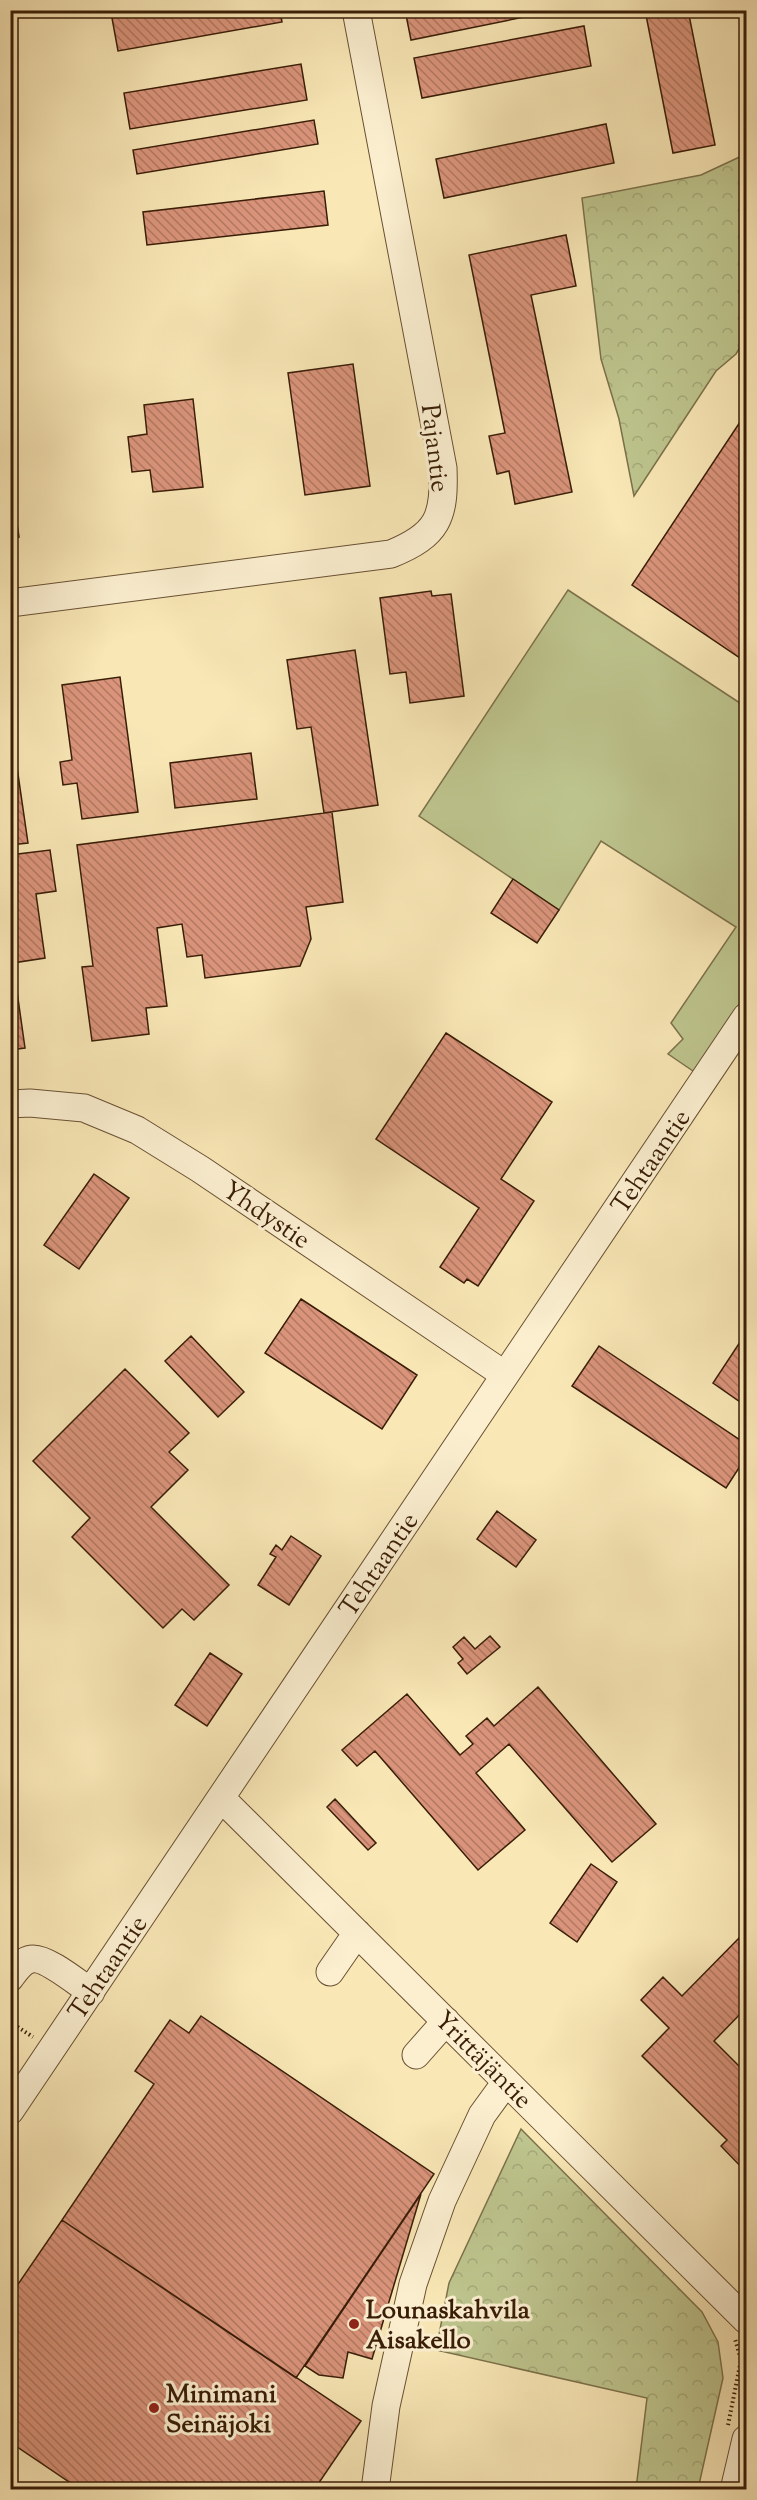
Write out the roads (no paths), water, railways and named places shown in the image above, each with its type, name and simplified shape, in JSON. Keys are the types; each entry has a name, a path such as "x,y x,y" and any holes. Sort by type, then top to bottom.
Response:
{"street":[{"name":"Pajantie","path":"10,603 391,554 413,545 434,527 444,500 443,468 356,10"},
{"name":"Tehtaantie","path":"10,2111 747,1017"},
{"name":"Yhdystie","path":"10,1104 30,1102 84,1108 137,1130 200,1169 505,1375"},
{"name":"Yrittäjäntie","path":"221,1798 747,2320"},
{"path":"330,1972 357,1934"},
{"path":"10,1978 21,1964 32,1959 44,1961 92,1992"},
{"path":"416,2055 446,2021"},
{"path":"375,2490 386,2406 413,2284 442,2201 482,2115 506,2082"},
{"path":"734,2490 747,2439"}],"place":[{"name":"Lounaskahvila Aisakello","path":"354,2324"},
{"name":"Minimani Seinäjoki","path":"154,2408"}]}
